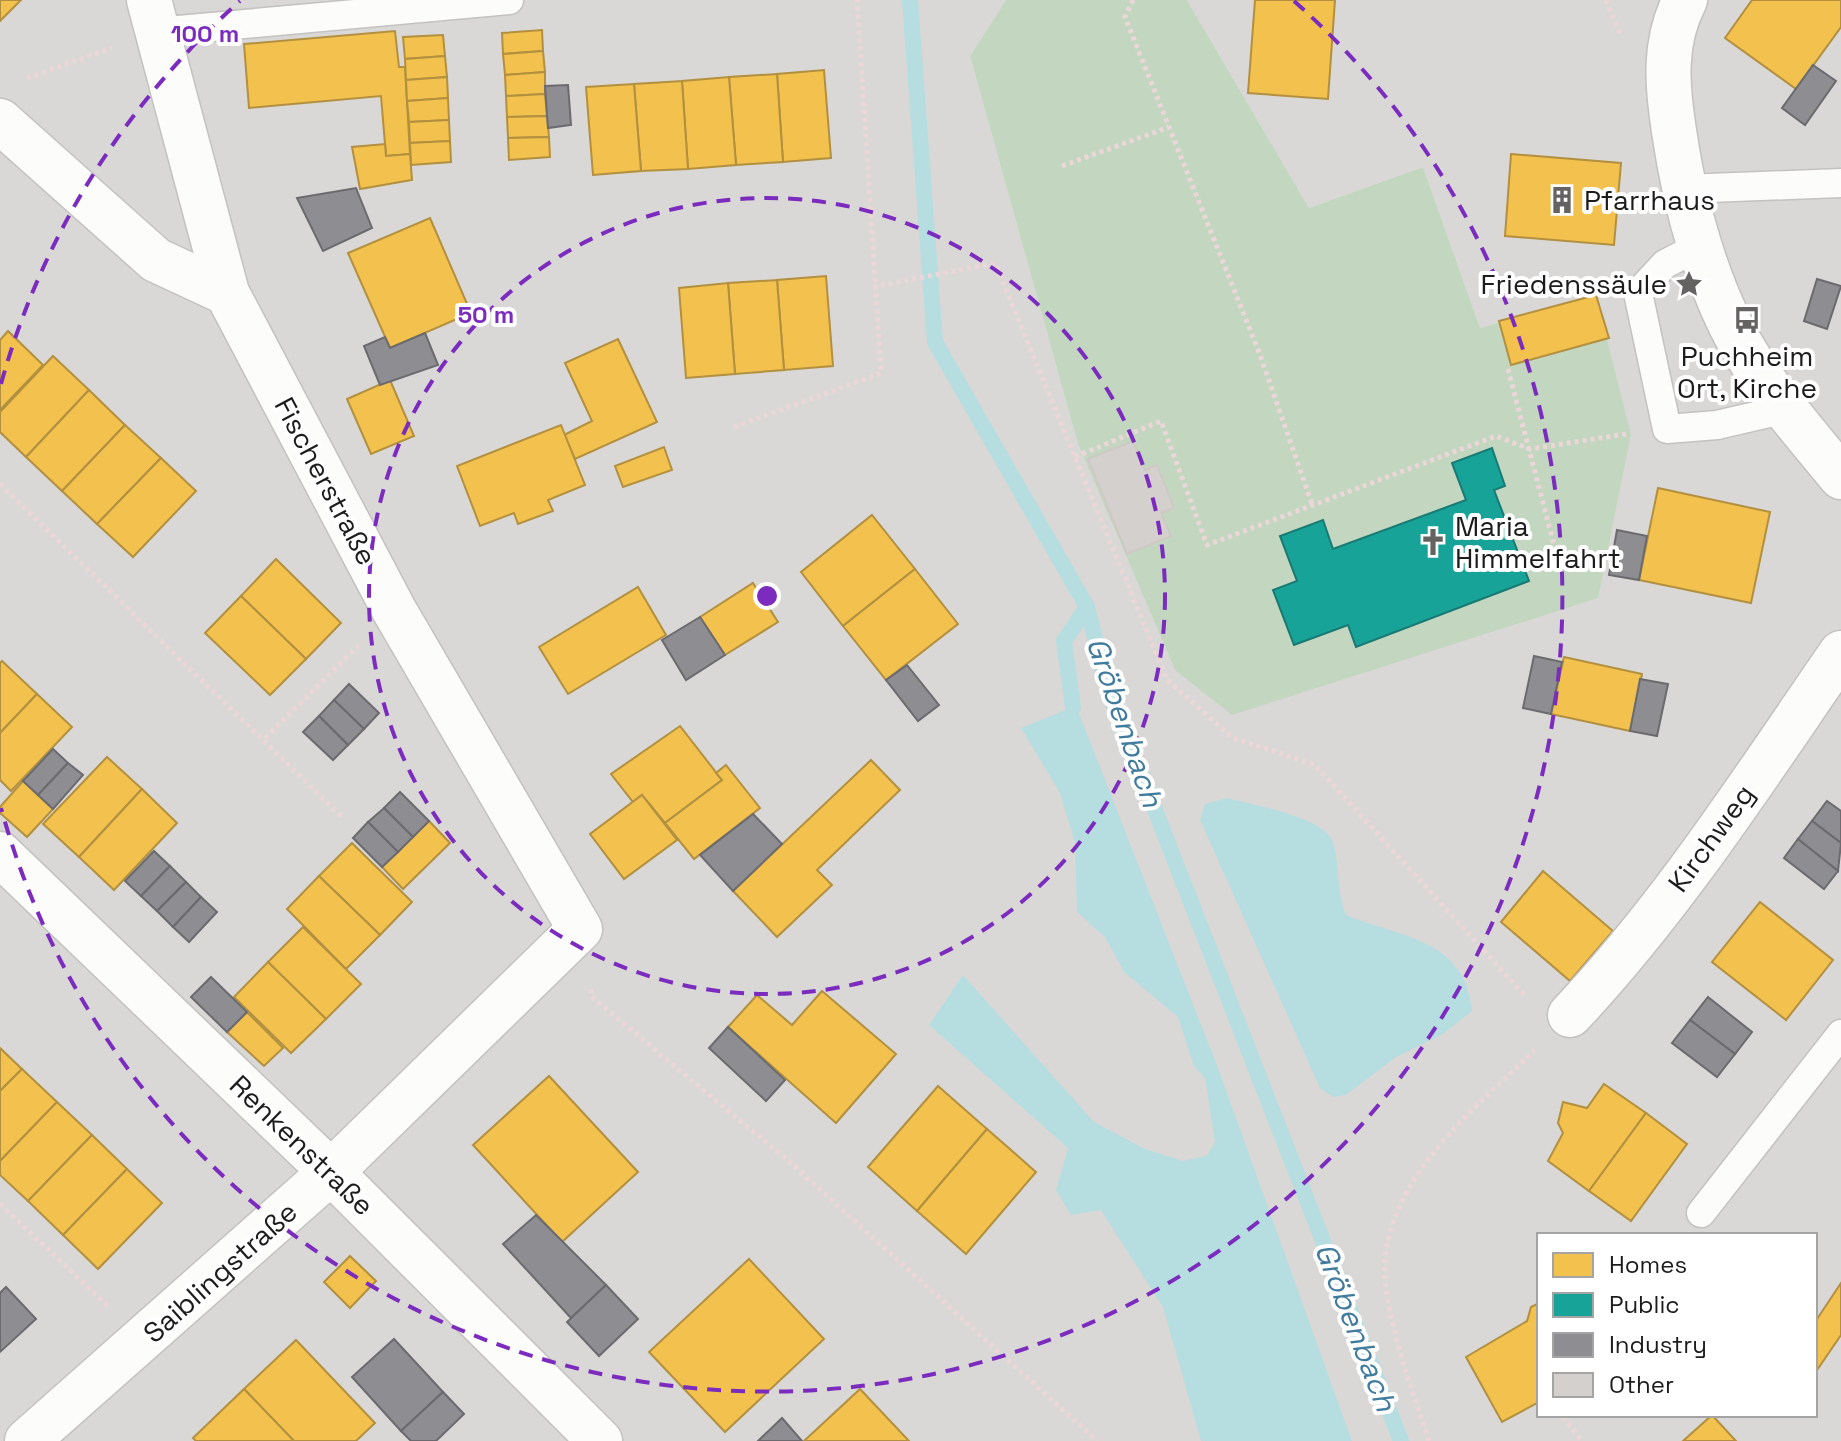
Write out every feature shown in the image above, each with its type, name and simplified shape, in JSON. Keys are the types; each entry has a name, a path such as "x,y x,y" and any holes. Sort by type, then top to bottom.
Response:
{"street":[{"path":"1685,0 1670,43 1667,81 1683,189 1698,247 1731,326 1786,409 1841,477"},
{"name":"Fischerstraße","path":"153,16 227,293 394,610 580,929"},
{"path":"7,102 156,260 227,293"},
{"name":"Kirchweg","path":"1550,1021 1615,968 1742,796 1841,653"},
{"name":"Renkenstraße","path":"0,854 331,1172 600,1441"},
{"name":"Saiblingstraße","path":"53,1433 144,1340 331,1172 580,929"}],"lane":[{"path":"153,16 509,0"},
{"path":"1683,189 1841,183"},
{"path":"1698,247 1665,264 1638,293 1667,429 1717,425 1786,409"},
{"path":"1701,1213 1841,1034"}],"path":[{"path":"734,427 881,373 873,287 857,0"},
{"path":"1133,0 1125,17 1259,352 1312,504"},
{"path":"7,102 153,16"},
{"path":"1062,166 1169,127"},
{"path":"873,287 995,263 1167,680 1233,738 1315,765 1550,1021 1437,1148 1401,1206 1385,1259 1393,1321 1429,1441"},
{"path":"1508,369 1560,568"},
{"path":"1075,457 1161,421 1207,545 1496,436 1530,449 1667,429"},
{"path":"0,484 265,738 341,816"},
{"path":"265,738 394,610"},
{"path":"580,929 592,997 792,1164 1097,1441"},
{"path":"0,1204 144,1340"},
{"path":"1563,1417 1582,1441"}],"shaded area":[{"path":"0,0 1006,0 970,56 1078,444 1175,670 1631,434 1596,295 1480,328 1423,167 1309,208 1187,0 1841,0 1841,1441 0,1441"},
{"path":"51,1331 71,1352 0,1418 0,1378"}],"green space":[{"path":"1006,0 1187,0 1309,208 1423,167 1480,328 1596,295 1631,434 1598,598 1232,715 1175,670 1078,444 970,56"}],"water":[{"path":"1076,706 1218,1068 1352,1441 1201,1441 1163,1307 1101,1210 1071,1215 1056,1190 1068,1148 929,1025 963,975 1094,1122 1145,1149 1183,1161 1207,1156 1215,1142 1205,1078 1194,1066 1178,1017 1124,972 1105,937 1077,912 1075,843 1060,793 1021,728"},
{"path":"1227,798 1286,813 1327,833 1333,842 1346,915 1407,936 1443,954 1457,968 1467,987 1472,1011 1443,1034 1396,1057 1346,1095 1333,1097 1320,1088 1200,820 1205,804"}],"building: Homes":[{"path":"0,0 21,0 0,21"},
{"path":"1255,0 1335,0 1328,99 1248,93"},
{"path":"1752,0 1841,0 1841,27 1796,89 1725,38"},
{"path":"542,30 543,51 503,54 502,33"},
{"path":"395,31 399,67 405,67 410,154 386,156 381,96 249,108 244,44"},
{"path":"443,35 445,56 405,59 403,37"},
{"path":"543,51 545,72 505,75 503,54"},
{"path":"445,56 447,77 406,80 405,59"},
{"path":"824,70 831,158 783,162 777,74"},
{"path":"545,72 545,94 506,96 505,75"},
{"path":"777,74 783,162 736,165 729,77"},
{"path":"447,77 448,98 407,101 406,80"},
{"path":"729,77 736,165 688,169 682,81"},
{"path":"682,81 688,169 641,171 634,84"},
{"path":"634,84 641,171 593,175 586,87"},
{"path":"545,94 547,116 507,117 506,96"},
{"path":"448,98 449,120 409,122 407,101"},
{"path":"547,116 549,137 508,138 507,117"},
{"path":"449,120 450,141 410,143 409,122"},
{"path":"549,137 550,157 509,160 508,138"},
{"path":"450,141 451,162 411,165 410,143"},
{"path":"385,144 386,156 410,154 412,180 360,189 352,147"},
{"name":"Pfarrhaus","path":"1511,154 1621,163 1614,245 1505,236"},
{"path":"430,218 471,313 390,348 348,253"},
{"path":"826,276 833,366 784,370 777,280"},
{"path":"777,280 784,370 735,374 728,283"},
{"path":"728,283 735,374 686,378 679,288"},
{"path":"1596,295 1609,338 1511,365 1499,321"},
{"path":"8,331 43,365 0,410 0,340"},
{"path":"618,339 657,422 575,459 564,435 592,421 565,363"},
{"path":"53,356 89,390 26,457 0,432 0,412"},
{"path":"390,380 414,436 371,454 347,399"},
{"path":"89,390 125,425 62,491 26,457"},
{"path":"125,425 161,458 97,524 62,491"},
{"path":"561,425 585,485 548,500 553,511 518,524 514,513 480,526 457,466"},
{"path":"664,447 672,470 623,487 615,466"},
{"path":"161,458 196,491 133,557 97,524"},
{"path":"1658,488 1770,512 1751,603 1639,580"},
{"path":"872,515 915,569 843,626 801,572"},
{"path":"276,559 341,623 306,659 241,596"},
{"path":"915,569 958,624 886,680 843,626"},
{"path":"753,583 778,622 725,655 700,617"},
{"path":"638,587 666,635 568,694 539,647"},
{"path":"241,596 306,659 270,695 205,633"},
{"path":"1564,657 1642,674 1630,731 1551,714"},
{"path":"2,661 37,694 0,733 0,663"},
{"path":"37,694 72,727 11,791 0,780 0,733"},
{"path":"680,726 722,780 665,823 642,795 633,802 611,774"},
{"path":"107,757 142,789 79,857 43,824"},
{"path":"871,760 900,790 817,870 832,885 777,937 733,891"},
{"path":"726,765 760,808 694,859 665,823 722,780 716,773"},
{"path":"23,781 53,809 27,837 0,813 0,807"},
{"path":"142,789 177,823 114,890 79,857"},
{"path":"642,795 677,840 624,879 590,834"},
{"path":"429,821 450,843 403,889 382,867"},
{"path":"352,843 412,902 380,935 319,876"},
{"path":"1543,871 1613,931 1570,981 1501,922"},
{"path":"319,876 380,935 346,969 287,909"},
{"path":"1760,902 1833,960 1786,1020 1712,962"},
{"path":"303,927 361,984 326,1019 268,962"},
{"path":"268,962 326,1019 291,1053 234,997"},
{"path":"822,991 896,1054 836,1123 728,1027 757,995 792,1025"},
{"path":"247,1012 283,1048 264,1066 227,1032"},
{"path":"0,1048 22,1069 0,1091"},
{"path":"22,1069 57,1102 0,1161 0,1091"},
{"path":"549,1076 638,1172 562,1242 473,1145"},
{"path":"1604,1084 1646,1113 1589,1191 1548,1161 1563,1133 1558,1123 1563,1102 1587,1108"},
{"path":"938,1086 987,1129 917,1211 868,1167"},
{"path":"57,1102 92,1135 28,1201 0,1175 0,1161"},
{"path":"1646,1113 1687,1144 1631,1221 1589,1191"},
{"path":"987,1129 1036,1172 966,1254 917,1211"},
{"path":"92,1135 127,1169 63,1235 28,1201"},
{"path":"127,1169 162,1203 98,1269 63,1235"},
{"path":"350,1256 376,1281 350,1308 324,1282"},
{"path":"749,1259 824,1339 725,1432 649,1352"},
{"path":"1841,1283 1841,1335 1817,1370 1817,1319"},
{"path":"1537,1304 1537,1403 1502,1422 1466,1357 1527,1321 1531,1307"},
{"path":"296,1340 375,1423 356,1441 294,1441 244,1389"},
{"path":"244,1389 294,1441 196,1441 193,1438"},
{"path":"860,1389 909,1441 804,1441"},
{"path":"1710,1417 1714,1417 1736,1441 1683,1441"}],"building: Public":[{"name":"Maria Himmelfahrt","path":"1492,448 1505,486 1494,490 1529,581 1356,647 1348,625 1294,645 1273,590 1297,581 1280,536 1323,520 1333,549 1466,500 1452,463"}],"building: Industry":[{"path":"1813,65 1836,81 1805,125 1782,108"},
{"path":"568,85 571,125 548,128 545,86"},
{"path":"356,188 372,228 323,251 297,198"},
{"path":"1817,279 1841,286 1827,329 1804,321"},
{"path":"425,333 438,365 380,385 364,346 385,337 390,348"},
{"path":"1617,530 1647,536 1639,580 1609,575"},
{"path":"700,617 725,655 686,680 662,640"},
{"path":"1534,656 1562,662 1551,714 1523,708"},
{"path":"907,665 939,705 918,721 886,680"},
{"path":"1640,679 1668,684 1657,736 1630,731"},
{"path":"349,684 379,713 364,729 334,700"},
{"path":"334,700 364,729 348,745 319,716"},
{"path":"319,716 348,745 333,760 303,732"},
{"path":"53,749 68,763 38,795 23,781"},
{"path":"68,763 83,775 53,809 38,795"},
{"path":"400,792 429,821 413,837 384,808"},
{"path":"1827,801 1841,811 1841,843 1812,821"},
{"path":"384,808 413,837 398,852 368,822"},
{"path":"753,814 782,844 733,891 700,855"},
{"path":"1812,821 1841,843 1838,871 1798,839"},
{"path":"368,822 398,852 382,867 353,838"},
{"path":"1798,839 1838,871 1824,889 1784,858"},
{"path":"154,851 170,866 141,896 125,881"},
{"path":"170,866 186,882 157,911 141,896"},
{"path":"186,882 201,897 173,927 157,911"},
{"path":"201,897 217,912 189,942 173,927"},
{"path":"211,977 247,1012 227,1032 191,997"},
{"path":"1708,997 1752,1032 1735,1054 1690,1020"},
{"path":"1690,1020 1735,1054 1717,1077 1672,1043"},
{"path":"728,1027 785,1080 766,1101 709,1048"},
{"path":"536,1215 606,1285 571,1318 503,1244"},
{"path":"606,1285 638,1319 599,1356 567,1322"},
{"path":"6,1287 36,1319 0,1352 0,1293"},
{"path":"394,1339 443,1392 401,1431 352,1377"},
{"path":"443,1392 464,1414 436,1441 411,1441 401,1431"},
{"path":"782,1418 802,1441 758,1441"}],"building: Other":[{"path":"1133,441 1145,470 1157,465 1174,508 1161,513 1171,536 1127,554 1088,459"}],"waterway":[{"name":"Gröbenbach","path":"910,0 935,342 1087,607 1109,692 1401,1441"},
{"path":"1073,708 1064,641 1087,607"}],"place":[{"name":"Pfarrhaus","path":"1562,200"},
{"name":"Friedenssäule","path":"1689,284"},
{"name":"Puchheim Ort, Kirche","path":"1747,320"},
{"name":"Maria Himmelfahrt","path":"1433,542"}]}
